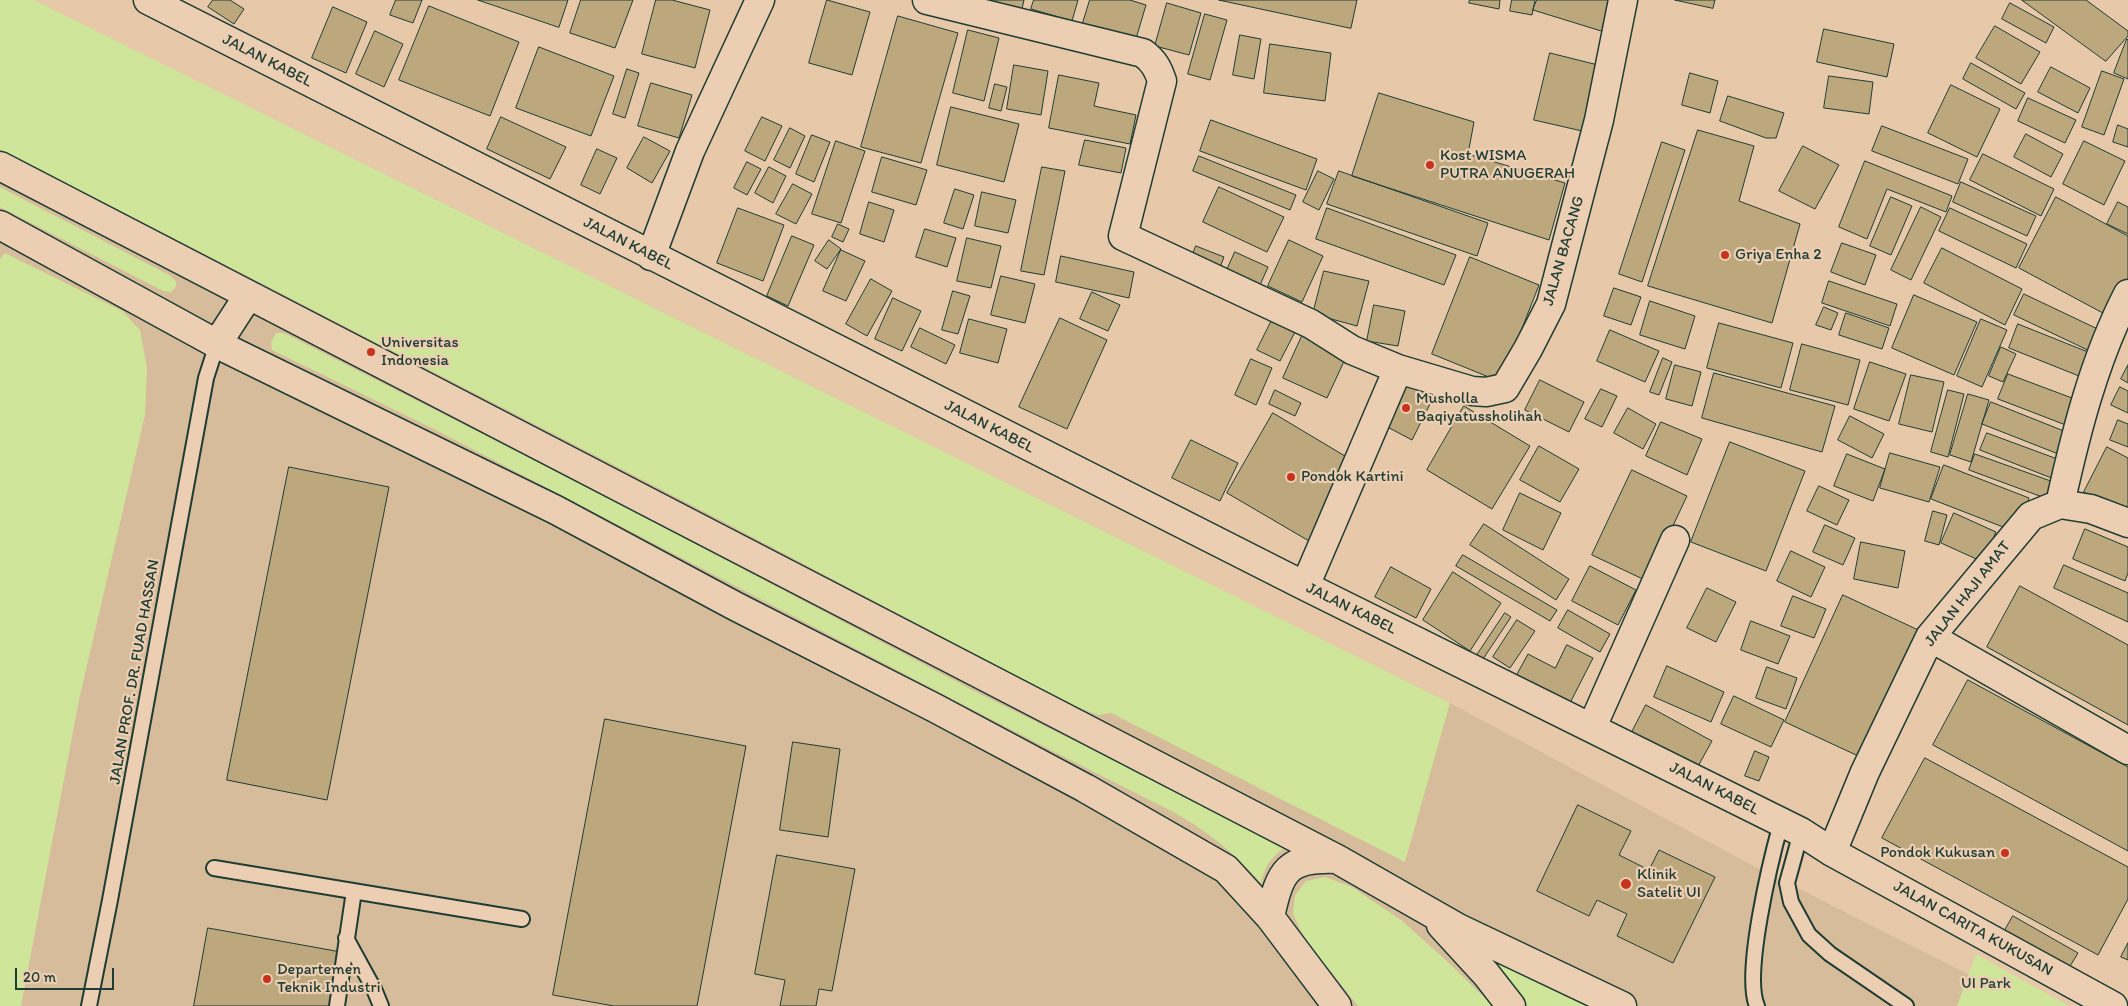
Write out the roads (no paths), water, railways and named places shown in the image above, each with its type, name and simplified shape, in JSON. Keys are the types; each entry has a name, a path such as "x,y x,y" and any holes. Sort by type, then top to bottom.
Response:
{"street":[{"name":"JALAN KABEL","path":"148,0 1305,586 1592,727 1832,852"},
{"path":"927,0 1143,54 1150,58 1158,67 1162,81 1123,236 1311,324 1352,350 1398,369 1305,586"},
{"name":"JALAN BACANG","path":"1398,369 1472,391 1486,392 1505,388 1551,304 1599,120 1623,0"},
{"path":"651,256 690,151 754,2"},
{"path":"0,166 1337,860 1458,928 1622,1006"},
{"path":"0,225 217,344 556,510 735,606 935,708 1085,788 1226,869 1270,917 1337,1006"},
{"path":"2128,294 2110,330 2079,422 2060,504 2092,509 2128,523"},
{"path":"217,344 248,296"},
{"name":"JALAN HAJI AMAT","path":"1832,852 1865,772 1930,637 2031,516 2060,504"},
{"path":"1592,727 1675,540"},
{"path":"1930,637 2128,750"},
{"name":"JALAN CARITA KUKUSAN","path":"1832,852 2113,1006"},
{"path":"1270,917 1278,884 1284,874 1296,863 1315,858 1337,860"},
{"path":"1429,911 1486,974 1511,1006"}],"lane":[{"name":"JALAN PROF. DR. FUAD HASSAN","path":"89,1006 112,891 206,378 217,344"},
{"path":"1757,1006 1755,1001 1754,971 1761,910 1793,833"},
{"path":"1793,833 1787,883 1791,902 1809,935 1830,954 1906,1006"},
{"path":"214,868 522,919"},
{"path":"337,1006 354,891"},
{"path":"346,938 374,989 381,1006"}],"place":[{"name":"Kost WISMA PUTRA ANUGERAH","path":"1430,165"},
{"name":"Griya Enha 2","path":"1725,255"},
{"name":"Universitas Indonesia","path":"371,352"},
{"name":"Musholla Baqiyatussholihah","path":"1406,408"},
{"name":"Pondok Kartini","path":"1291,477"},
{"name":"Pondok Kukusan","path":"2005,853"},
{"name":"Klinik Satelit UI","path":"1626,884"},
{"name":"Departemen Teknik Industri","path":"267,979"}],"park label":[{"name":"UI Park","path":"1986,984"}]}
